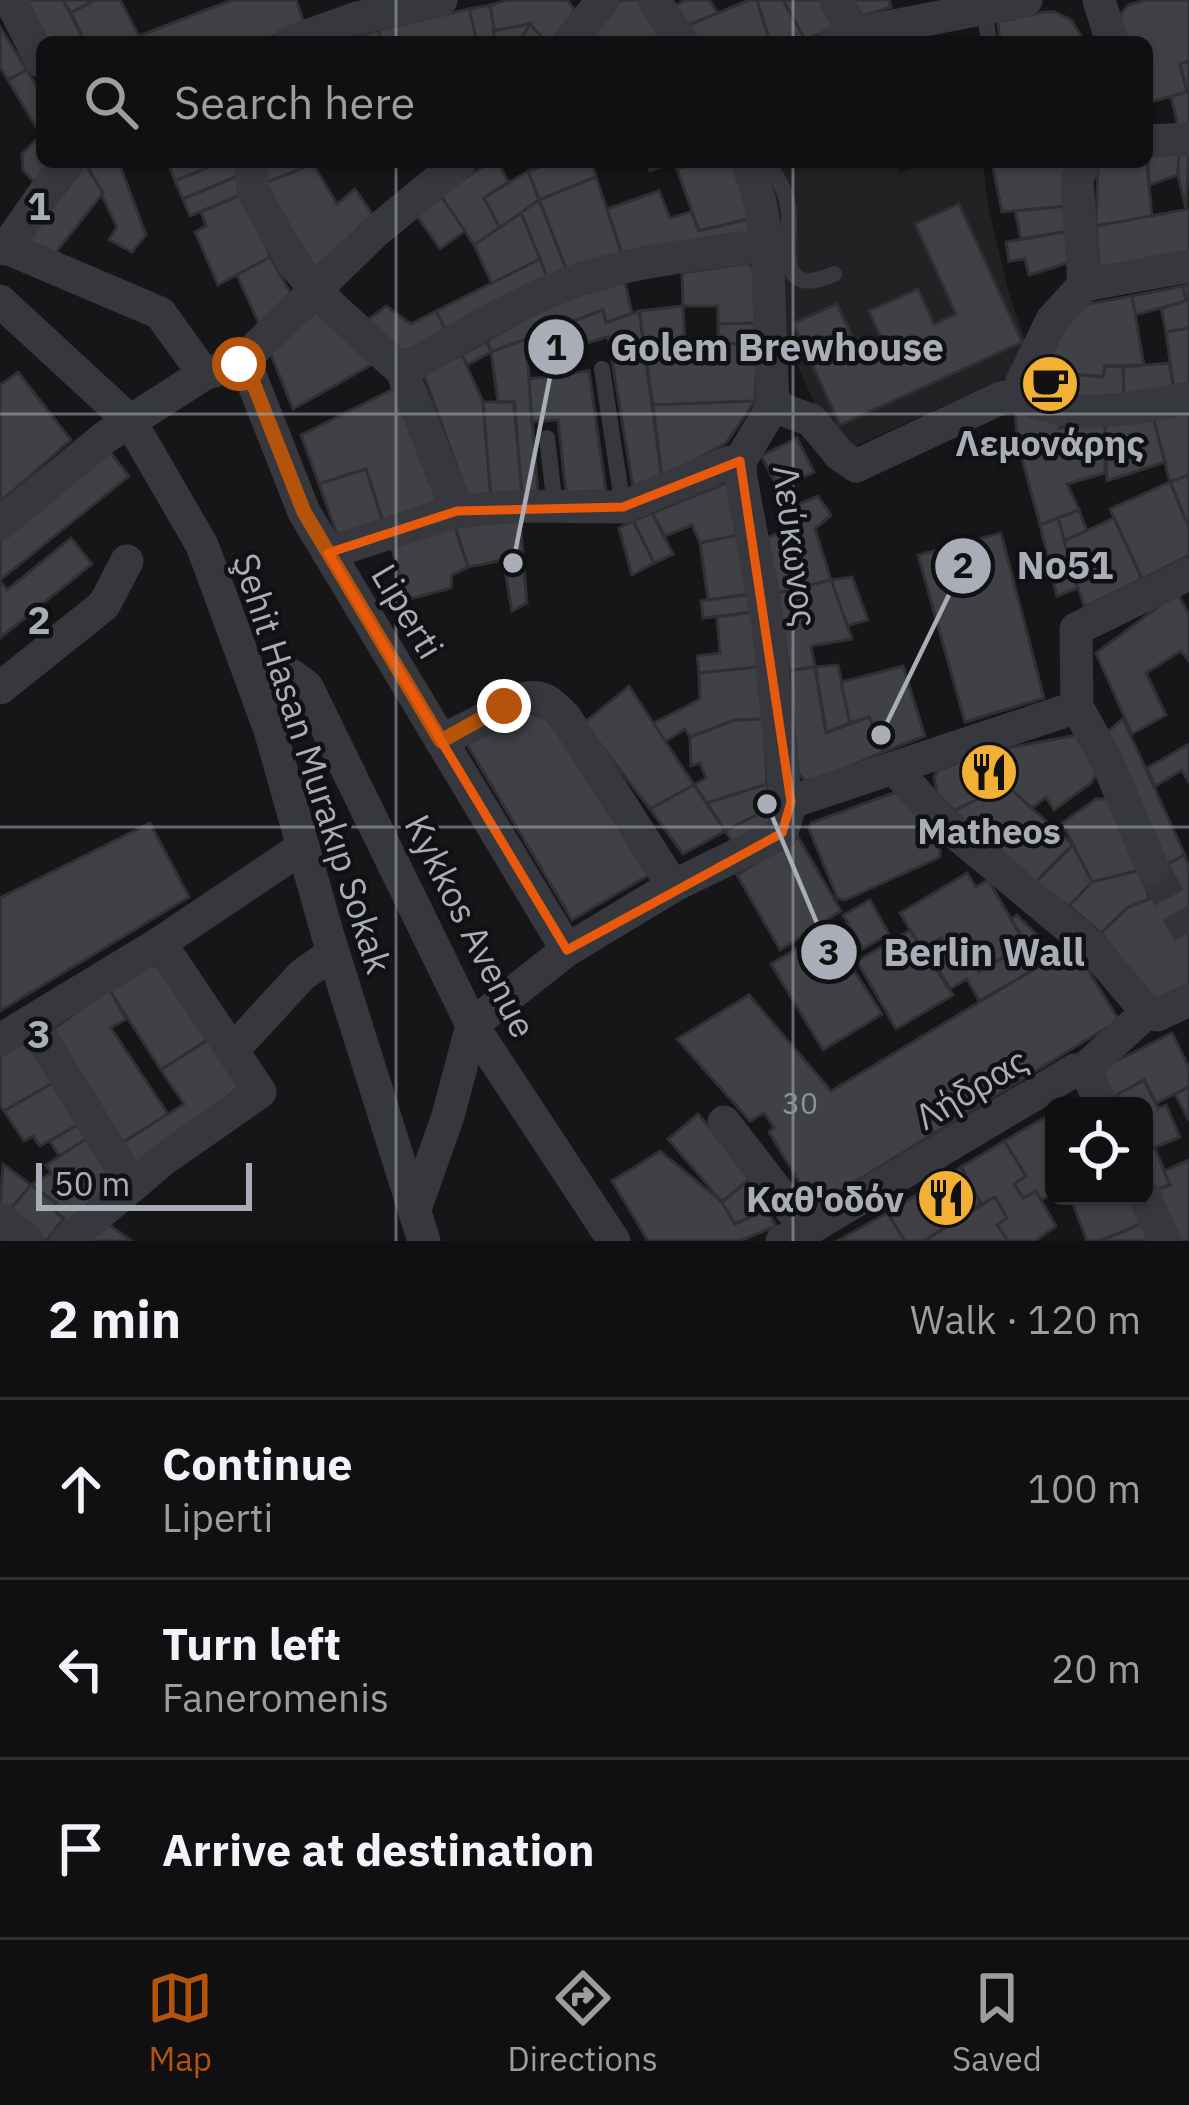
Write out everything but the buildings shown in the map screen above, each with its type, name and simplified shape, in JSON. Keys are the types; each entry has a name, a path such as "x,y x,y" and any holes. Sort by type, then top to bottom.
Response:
{"street":[{"path":"10,0 36,50"},
{"path":"317,15 441,0"},
{"path":"654,0 678,36"},
{"path":"836,0 843,36"},
{"path":"856,36 998,15 1026,0"},
{"path":"1099,0 1110,36"},
{"path":"573,36 596,2"},
{"path":"1153,141 1189,139"},
{"path":"62,168 40,205 3,247 160,313 204,374"},
{"path":"251,168 253,190 307,298 402,371 457,511"},
{"path":"0,524 117,429 204,374 239,364 453,168"},
{"path":"748,168 760,202 766,244 773,406 812,420 839,455 856,466 1003,398 1015,396 1071,410 1131,410 1189,398"},
{"path":"1082,168 1077,179 1084,286"},
{"path":"402,371 500,315 582,279 617,268 766,244"},
{"path":"1015,396 1052,320 1084,286 1189,266"},
{"name":"Şehit Hasan Murakıp Sokak","path":"0,302 117,429 202,545 253,683 420,1225"},
{"name":"Liperti","path":"239,364 252,380 304,512 567,950"},
{"name":"Λεύκωνος","path":"773,406 740,461 768,625 785,795 791,802"},
{"path":"328,553 457,511 623,507 740,461"},
{"path":"0,688 104,605 128,561"},
{"path":"1153,869 1106,759 1077,707 1076,629 1185,584"},
{"name":"Kykkos Avenue","path":"253,683 291,675 307,687 472,1024 614,1241"},
{"path":"441,741 526,698 549,700 565,717 674,886"},
{"path":"420,1225 472,1024 567,950 674,886 782,833 791,802 1077,707"},
{"path":"895,769 941,820 1090,945 1148,1012"},
{"path":"0,1040 150,949 303,847"},
{"path":"67,1241 132,1185 252,1098 233,1050 150,949"},
{"path":"233,1050 302,974 333,953"},
{"name":"Λήδρας","path":"795,1236 1075,1070 1088,1071 1148,1012 1157,1015 1189,1000"},
{"path":"31,1021 132,1185"},
{"path":"1088,1071 1098,1097"},
{"path":"724,1122 795,1236"},
{"path":"1148,1205 1165,1241"},
{"path":"0,1219 28,1241"}],"lane":[{"path":"770,168 789,206 787,263 795,276 806,280 834,274"},
{"path":"602,369 623,507"},
{"path":"547,438 555,506"}],"highlighted area":[{"path":"740,461 791,802 782,833 567,950 328,553 457,511 623,507"}],"shaded area":[{"path":"761,168 898,168 900,172 984,168 1008,290 1025,340 1020,371 849,449 817,409 778,320"}],"tunnel":[{"path":"1153,869 1189,933"}],"place":[{"name":"Λεμονάρης","path":"1050,384"},
{"name":"Golem Brewhouse","path":"513,563"},
{"name":"No51","path":"881,735"},
{"name":"Matheos","path":"989,772"},
{"name":"Berlin Wall","path":"767,804"},
{"name":"Καθ'οδόν","path":"946,1198"}],"route":[{"path":"239,364 252,380 304,512 441,741 504,706"}]}
